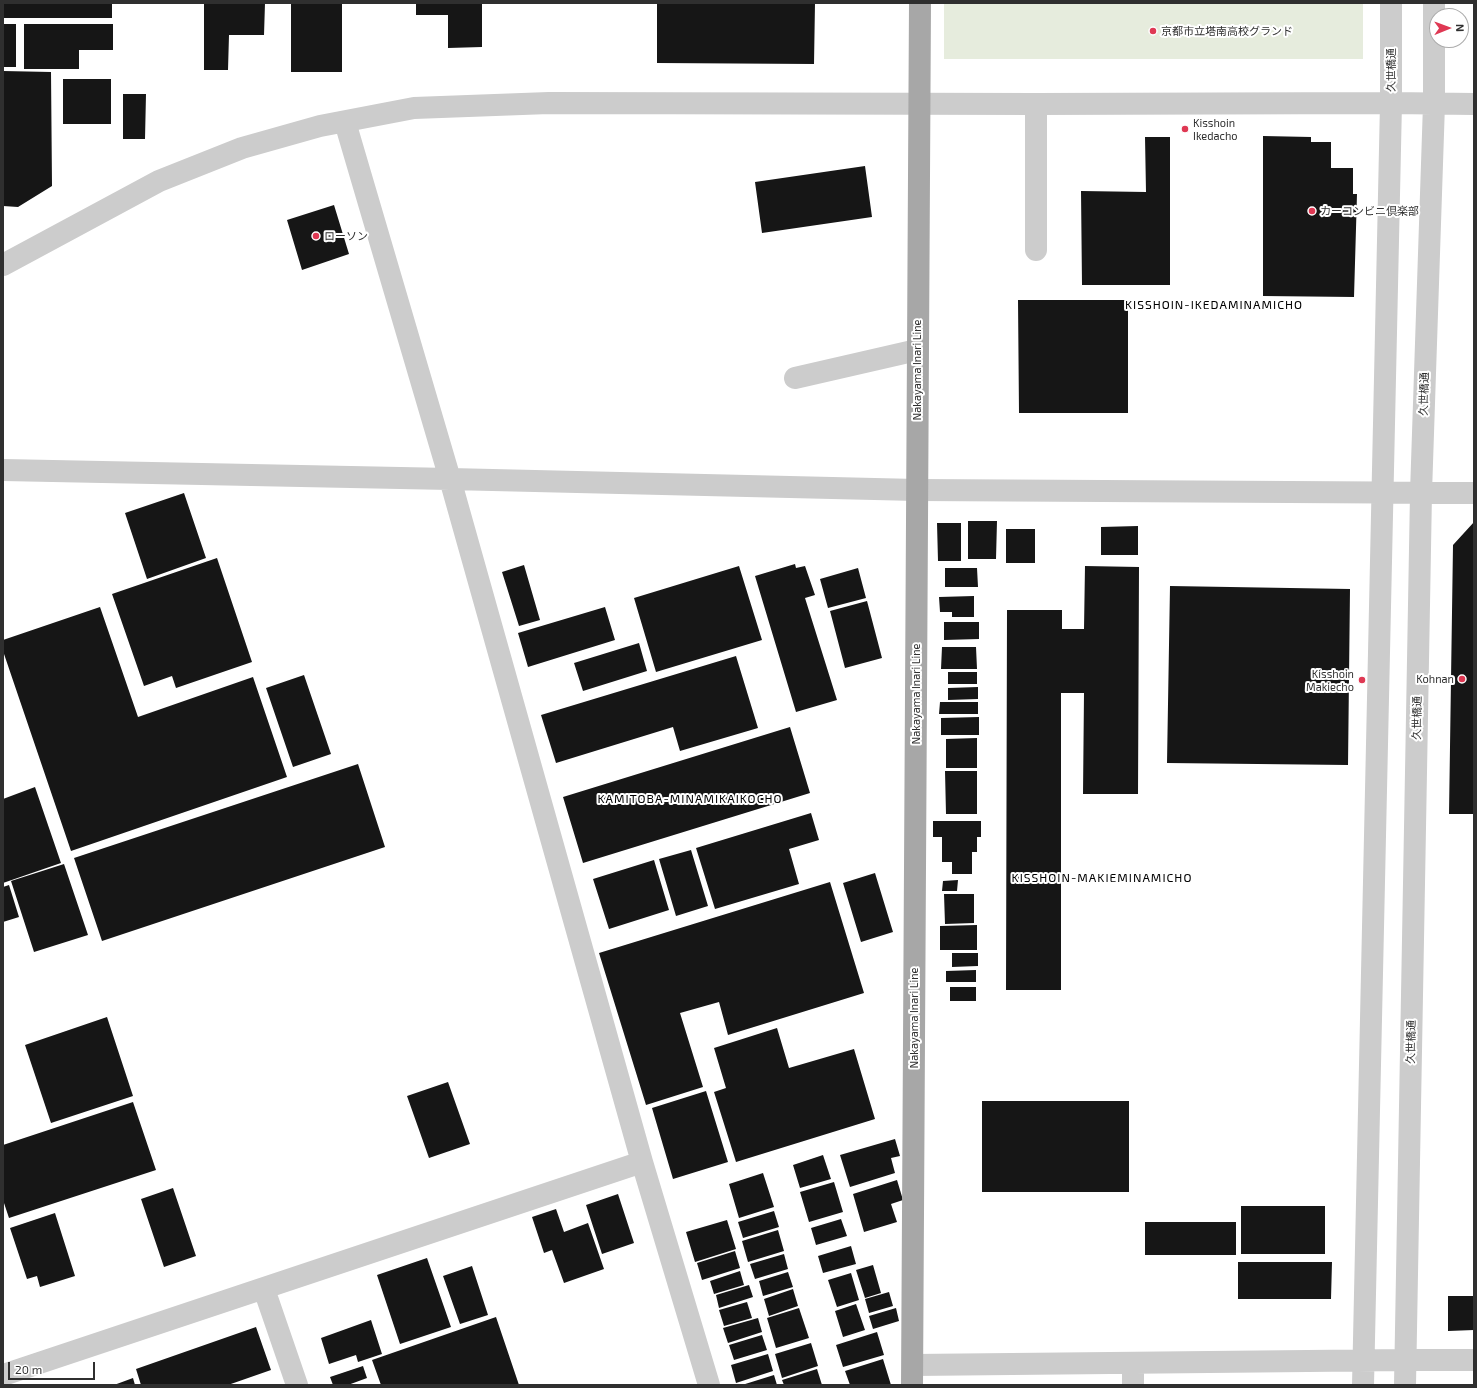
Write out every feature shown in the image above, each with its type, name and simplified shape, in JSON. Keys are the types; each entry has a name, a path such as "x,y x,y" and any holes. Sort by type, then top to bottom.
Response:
{"main road":[{"name":"Nakayama Inari Line","path":"912,1375 920,3"}],"street":[{"name":"久世橋通","path":"1363,1385 1391,103 1391,3"},
{"name":"久世橋通","path":"1406,1385 1421,493 1434,104 1434,3"},
{"path":"3,265 159,181 242,148 320,126 414,108 549,103 1474,104"},
{"path":"1036,104 1036,250"},
{"path":"345,122 450,479 642,1162 709,1385"},
{"path":"795,378 917,350"},
{"path":"3,470 917,490 1382,494 1474,493"},
{"path":"3,1375 642,1162"},
{"path":"264,1289 297,1385"},
{"path":"912,1375 1133,1363 1474,1360"},
{"path":"1133,1363 1133,1385"}],"green space":[{"name":"京都市立塔南高校グランド","path":"944,3 1363,3 1363,59 944,59"}],"building":[{"path":"3,3 112,3 112,18 3,18"},
{"path":"204,3 265,3 264,35 229,35 228,70 204,70"},
{"path":"291,3 342,3 342,72 291,72"},
{"path":"416,3 482,3 482,47 448,48 448,15 416,15"},
{"path":"657,3 815,3 814,64 657,63"},
{"path":"3,24 16,24 16,67 3,67"},
{"path":"24,24 113,24 113,50 79,50 79,69 24,69"},
{"path":"3,71 51,72 52,186 18,207 3,206"},
{"path":"63,79 111,79 111,124 63,124"},
{"path":"123,94 146,94 145,139 123,139"},
{"path":"1263,136 1311,137 1311,142 1331,142 1331,168 1353,168 1353,194 1357,194 1354,297 1263,296"},
{"path":"1145,137 1170,137 1170,285 1082,285 1081,191 1146,192"},
{"path":"865,166 872,217 762,233 755,182"},
{"path":"334,205 349,254 302,270 287,220"},
{"path":"1018,300 1128,300 1128,413 1019,413"},
{"path":"184,493 206,558 147,579 125,513"},
{"path":"968,521 997,521 996,559 968,559"},
{"name":"Kohnan","path":"1474,522 1474,814 1449,814 1453,545"},
{"path":"937,523 961,523 961,561 938,561"},
{"path":"1138,526 1138,555 1101,555 1101,527"},
{"path":"1006,529 1035,529 1035,563 1006,563"},
{"path":"217,558 252,662 176,688 172,676 144,686 112,594"},
{"path":"795,564 796,568 805,566 815,595 805,598 837,700 796,712 755,576"},
{"path":"524,565 540,620 519,626 502,572"},
{"path":"739,566 762,640 656,672 634,598"},
{"path":"1085,566 1139,567 1138,794 1083,794 1084,693 1061,693 1061,990 1006,990 1007,610 1062,610 1062,629 1084,629"},
{"path":"858,568 866,598 828,608 820,579"},
{"path":"945,568 977,568 978,587 945,587"},
{"path":"1170,586 1350,589 1348,765 1167,763"},
{"path":"974,596 974,617 952,617 952,612 940,612 939,597"},
{"path":"867,601 882,658 845,668 830,611"},
{"path":"100,607 138,717 253,677 287,777 71,851 3,651 3,640"},
{"path":"605,607 615,640 528,667 518,633"},
{"path":"944,622 979,622 979,639 944,640"},
{"path":"639,643 647,671 583,691 574,663"},
{"path":"942,647 976,647 977,669 941,669"},
{"path":"736,656 758,728 680,751 673,727 556,763 541,715"},
{"path":"948,672 977,672 977,684 948,684"},
{"path":"304,675 331,754 293,767 266,688"},
{"path":"978,687 978,699 948,700 948,688"},
{"path":"940,702 978,702 978,714 939,714"},
{"path":"979,717 979,735 941,735 941,718"},
{"path":"790,727 810,793 583,863 563,797"},
{"path":"977,738 977,768 946,768 946,739"},
{"path":"358,764 385,847 102,941 74,858"},
{"path":"945,771 977,771 977,814 946,814"},
{"path":"35,787 61,863 3,883 3,799"},
{"path":"811,813 819,840 789,849 799,884 715,909 696,848"},
{"path":"933,821 981,821 981,837 977,837 977,852 972,852 972,874 952,874 952,862 942,862 942,837 933,837"},
{"path":"691,850 708,906 676,916 659,859"},
{"path":"654,860 669,910 609,929 593,879"},
{"path":"64,864 88,935 34,952 11,881"},
{"path":"875,873 893,932 861,942 843,883"},
{"path":"958,880 957,891 942,891 943,881"},
{"path":"830,882 864,993 728,1035 719,1002 680,1013 703,1087 646,1105 599,953"},
{"path":"9,885 19,917 3,922 3,887"},
{"path":"944,894 974,894 974,923 945,924"},
{"path":"977,925 977,950 940,950 940,926"},
{"path":"952,953 978,953 978,966 952,967"},
{"path":"976,970 976,982 946,982 946,971"},
{"path":"950,987 976,987 976,1001 950,1001"},
{"path":"107,1017 133,1096 51,1123 25,1045"},
{"path":"777,1028 789,1068 854,1049 875,1119 736,1162 714,1092 726,1088 714,1048"},
{"path":"448,1082 470,1144 429,1158 407,1096"},
{"path":"706,1091 728,1162 673,1179 652,1108"},
{"path":"982,1101 1129,1101 1129,1192 982,1192"},
{"path":"133,1102 156,1170 9,1218 3,1200 3,1145"},
{"path":"895,1139 900,1156 891,1158 895,1173 850,1187 840,1155"},
{"path":"823,1155 831,1179 800,1188 793,1165"},
{"path":"763,1173 774,1207 739,1218 729,1184"},
{"path":"897,1180 903,1200 891,1204 897,1222 864,1232 853,1194"},
{"path":"834,1182 843,1212 809,1222 800,1192"},
{"path":"173,1188 196,1256 164,1267 141,1199"},
{"path":"618,1194 634,1243 602,1254 586,1205"},
{"path":"1241,1206 1325,1206 1325,1254 1241,1254"},
{"path":"556,1209 564,1232 588,1223 604,1269 564,1283 552,1250 544,1253 532,1217"},
{"path":"774,1211 779,1227 743,1238 738,1222"},
{"path":"55,1213 75,1276 40,1287 37,1276 27,1279 10,1228"},
{"path":"841,1219 847,1236 816,1245 811,1228"},
{"path":"727,1220 736,1249 695,1262 686,1232"},
{"path":"1145,1222 1236,1222 1236,1255 1145,1255"},
{"path":"778,1230 784,1251 748,1262 742,1241"},
{"path":"851,1246 856,1264 823,1273 818,1256"},
{"path":"735,1251 740,1268 702,1280 697,1263"},
{"path":"784,1254 788,1269 755,1279 750,1264"},
{"path":"427,1258 451,1327 400,1344 377,1275"},
{"path":"1238,1262 1332,1262 1331,1299 1238,1299"},
{"path":"873,1265 881,1293 865,1298 856,1270"},
{"path":"472,1266 488,1315 460,1324 443,1276"},
{"path":"740,1271 744,1285 714,1294 710,1281"},
{"path":"788,1272 793,1287 763,1296 759,1281"},
{"path":"851,1273 859,1300 837,1307 828,1280"},
{"path":"749,1285 753,1297 719,1308 716,1295"},
{"path":"793,1289 798,1306 769,1316 764,1299"},
{"path":"889,1292 893,1306 869,1313 865,1299"},
{"path":"1448,1296 1474,1296 1474,1330 1448,1331"},
{"path":"747,1302 752,1318 724,1326 719,1310"},
{"path":"856,1304 865,1330 843,1337 835,1311"},
{"path":"799,1308 809,1338 776,1348 767,1318"},
{"path":"896,1308 899,1321 873,1329 869,1316"},
{"path":"496,1317 519,1385 381,1385 372,1360"},
{"path":"758,1318 762,1332 728,1343 723,1328"},
{"path":"371,1320 382,1354 358,1362 356,1355 329,1364 321,1338"},
{"path":"256,1327 271,1370 228,1385 141,1385 136,1369"},
{"path":"877,1332 884,1355 843,1367 836,1345"},
{"path":"762,1335 767,1350 734,1360 729,1345"},
{"path":"811,1343 818,1366 782,1378 775,1354"},
{"path":"768,1354 773,1371 736,1383 731,1365"},
{"path":"883,1359 891,1385 850,1385 845,1371"},
{"path":"363,1366 367,1378 348,1385 333,1385 330,1377"},
{"path":"817,1369 822,1385 784,1385 782,1380"},
{"path":"774,1375 777,1385 742,1385"},
{"path":"133,1378 135,1385 114,1385"}],"place":[{"name":"京都市立塔南高校グランド","path":"1153,31"},
{"name":"Kisshoin Ikedacho","path":"1185,129"},
{"name":"カーコンビニ倶楽部","path":"1312,211"},
{"name":"ローソン","path":"316,236"},
{"name":"Kohnan","path":"1462,679"},
{"name":"Kisshoin Makiecho","path":"1362,680"}],"district":[{"name":"KISSHOIN-IKEDAMINAMICHO","path":"1214,305"},
{"name":"KAMITOBA-MINAMIKAIKOCHO","path":"690,799"},
{"name":"KISSHOIN-MAKIEMINAMICHO","path":"1102,878"}]}
